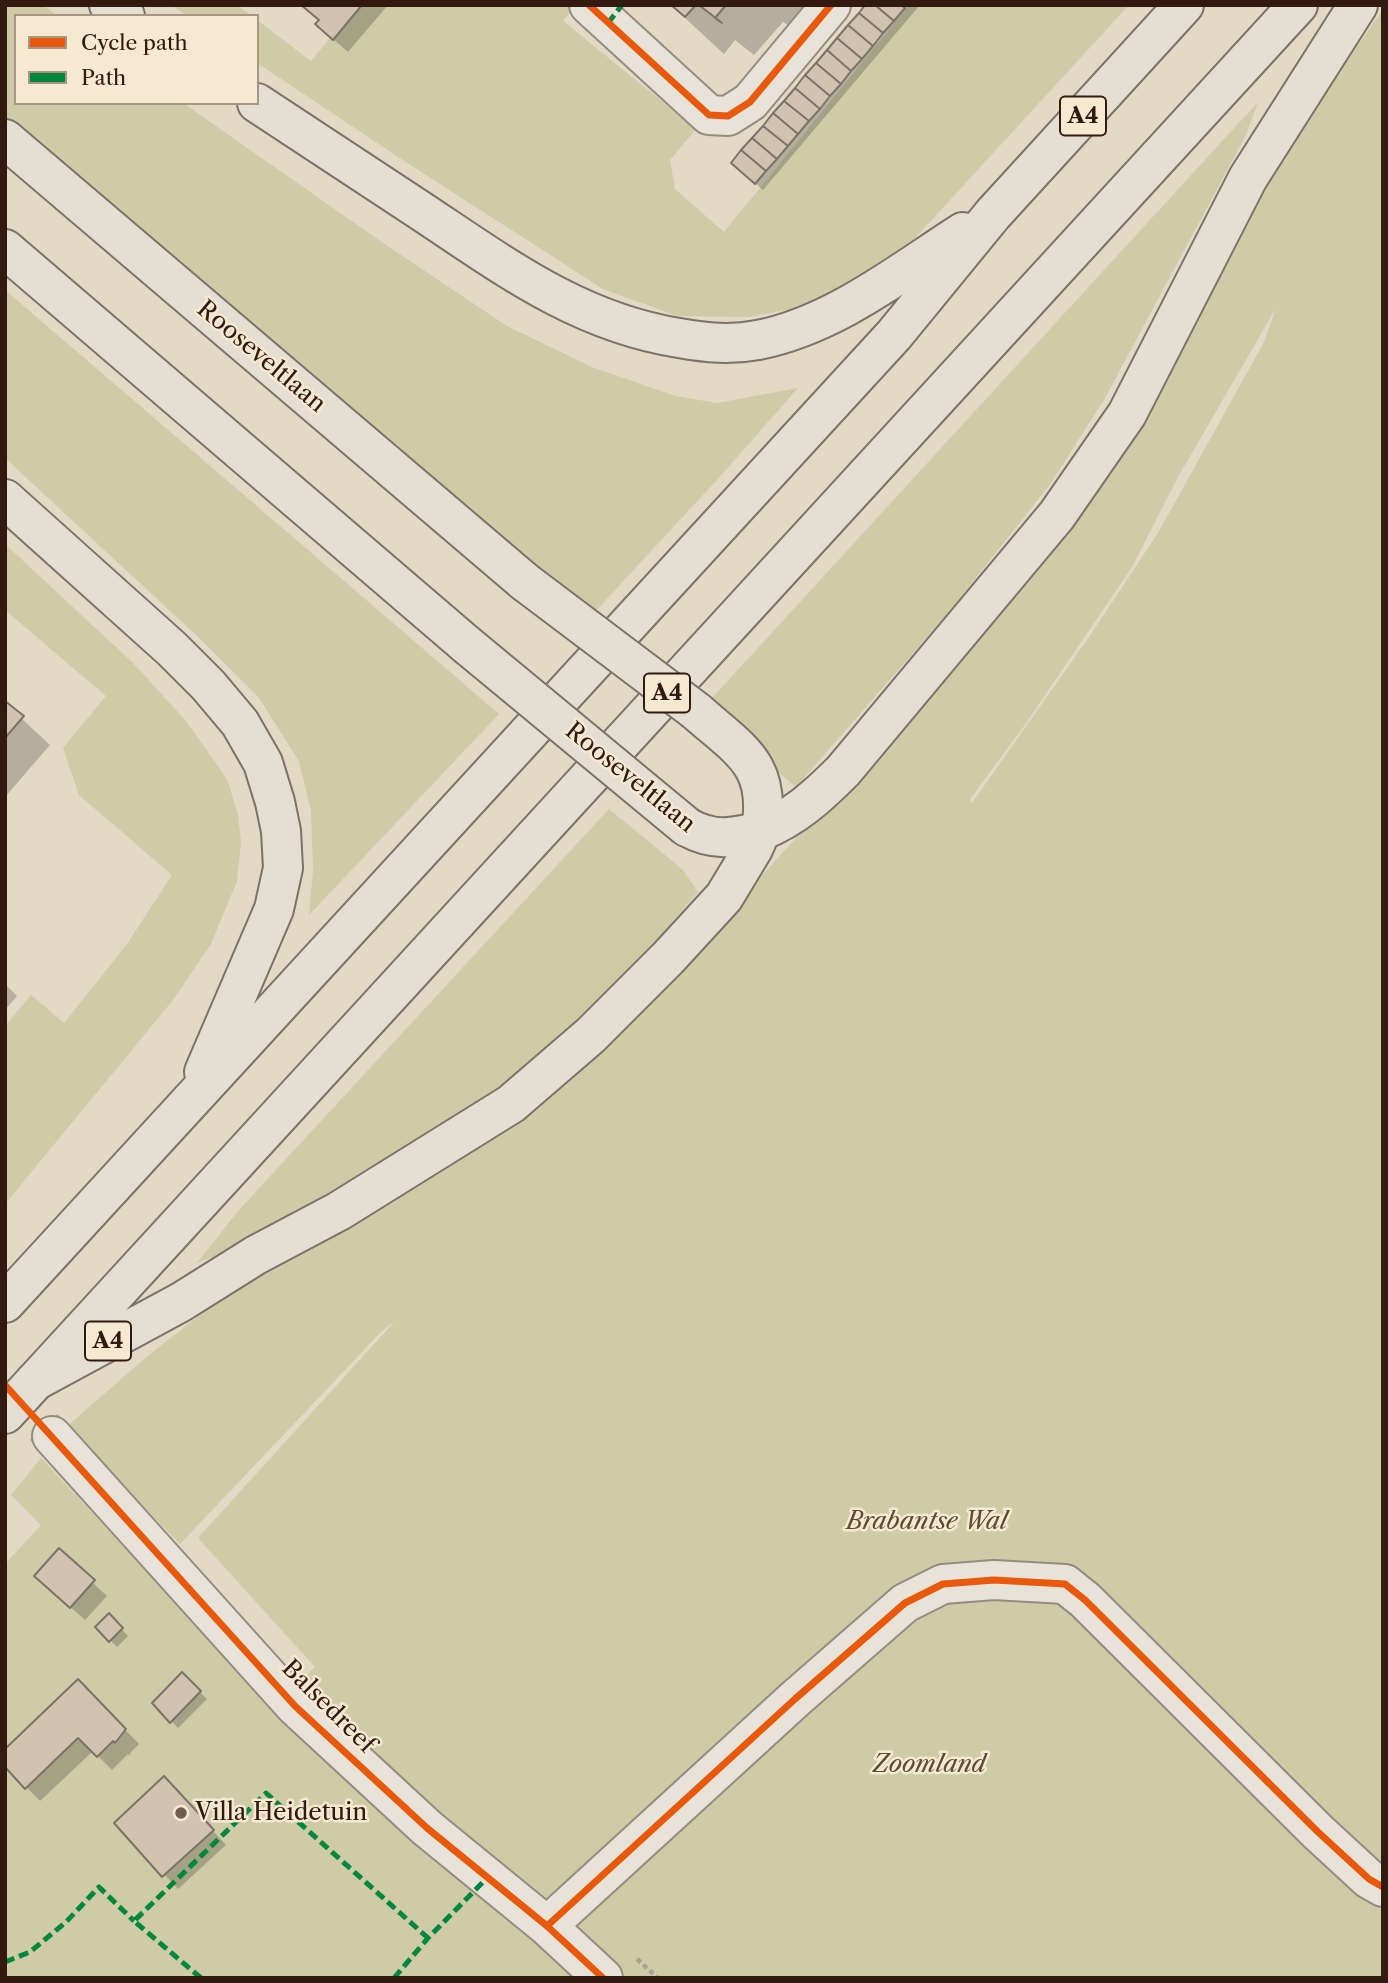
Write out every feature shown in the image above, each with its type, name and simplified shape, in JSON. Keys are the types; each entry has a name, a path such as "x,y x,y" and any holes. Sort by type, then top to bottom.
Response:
{"main road":[{"name":"A4","path":"5,1303 894,335 993,214 1184,5"},
{"name":"A4","path":"5,1413 1298,5"},
{"path":"761,831 779,824 813,801 843,771 1057,515 1127,414 1248,177 1358,5"},
{"name":"A4","path":"259,104 548,294 608,321 657,335 718,345 759,340 815,321 857,300 993,214"},
{"name":"Rooseveltlaan","path":"5,139 525,582 696,711 750,759 759,774 764,793 761,831 733,838 719,838 702,836 687,827 467,645 5,249"},
{"name":"A4","path":"5,499 172,649 208,685 240,723 263,763 282,831 283,868 274,909 192,1100"},
{"name":"A4","path":"35,1381 181,1302 256,1255 339,1211 511,1104 591,1034 668,958 724,897 761,831"}],"street":[{"path":"606,11 709,115 728,116 750,102 831,5"},
{"name":"Balsedreef","path":"52,1436 295,1706 427,1828 547,1926 603,1978"},
{"path":"547,1926 905,1602 943,1584 994,1580 1065,1584 1086,1601 1318,1832 1369,1879 1383,1887"}],"green space":[{"path":"5,5 43,5 55,14 14,14 14,105 186,105 507,326 594,368 676,396 717,403 798,388 590,617 5,122"},
{"path":"171,5 238,5 249,14 184,14"},
{"path":"357,5 576,5 563,21 696,129 670,160 675,189 724,232 909,5 1129,5 895,260 828,302 749,317 677,316 603,289 259,64 259,22 311,61"},
{"name":"Brabantse Wal","path":"1383,10 1383,1978 5,1978 5,1564 41,1525 11,1495 41,1458 273,1706 315,1667 198,1538 395,1321 381,1332 180,1544 66,1427 150,1354 227,1294 426,1181 559,1082 716,926 826,805 939,673 1278,155","holes":["1276,308 1264,342 1158,533 1091,634 972,803 970,799 1027,722 1132,567 1178,477"]},
{"path":"1258,102 1246,135 1105,398 1051,483 949,612 796,787 702,709"},
{"path":"5,290 499,714 309,915 313,871 311,811 299,761 259,698 196,635 5,458"},
{"path":"5,544 133,663 186,721 227,779 238,814 241,843 237,881 211,944 173,1000 5,1204 5,1026 31,995 64,1023 127,944 172,875 79,795 63,748 106,696 5,610"},
{"path":"609,809 683,870 698,892 652,945 542,1059 449,1127 250,1243 197,1263 238,1211"}],"building":[{"path":"301,5 362,5 333,40 315,24 319,20"},
{"path":"671,5 694,5 695,6 685,17"},
{"path":"699,5 726,5 715,18"},
{"path":"865,5 875,5 894,21 883,33 859,13"},
{"path":"875,5 901,5 905,8 894,21"},
{"path":"859,13 883,33 873,46 848,25"},
{"path":"848,25 873,46 862,59 837,38"},
{"path":"837,38 862,59 851,71 827,50"},
{"path":"827,50 851,71 841,84 816,63"},
{"path":"816,63 841,84 830,96 805,75"},
{"path":"805,75 830,96 820,109 795,88"},
{"path":"795,88 820,109 809,121 784,101"},
{"path":"784,101 809,121 798,134 773,113"},
{"path":"773,113 798,134 788,146 763,126"},
{"path":"763,126 788,146 777,159 752,138"},
{"path":"752,138 777,159 766,171 741,150"},
{"path":"741,150 766,171 755,184 731,163"},
{"path":"5,701 24,716 5,738"},
{"path":"59,1548 95,1580 70,1608 34,1576"},
{"path":"109,1613 123,1628 109,1642 95,1627"},
{"path":"182,1672 201,1691 170,1723 152,1703"},
{"path":"78,1679 126,1729 115,1743 113,1741 97,1757 78,1738 25,1789 5,1767 5,1749"},
{"path":"164,1776 214,1830 162,1877 114,1823"}],"tunnel":[{"path":"5,1385 52,1436"}],"marked path":[{"path":"608,23 622,5"},
{"path":"201,1978 134,1921 266,1793 428,1938"},
{"path":"394,1978 428,1938 486,1879"},
{"path":"5,1962 30,1952 66,1922 99,1887 134,1921"}],"cycle path":[{"path":"589,5 709,115 728,116 750,102 831,5"},
{"path":"5,1385 295,1706 427,1828 547,1926 603,1978"},
{"path":"547,1926 795,1699 905,1603 943,1584 994,1580 1065,1584 1085,1600 1318,1832 1369,1879 1383,1887"}],"place":[{"name":"Villa Heidetuin","path":"181,1813"}],"park label":[{"name":"Zoomland","path":"929,1765"}]}
